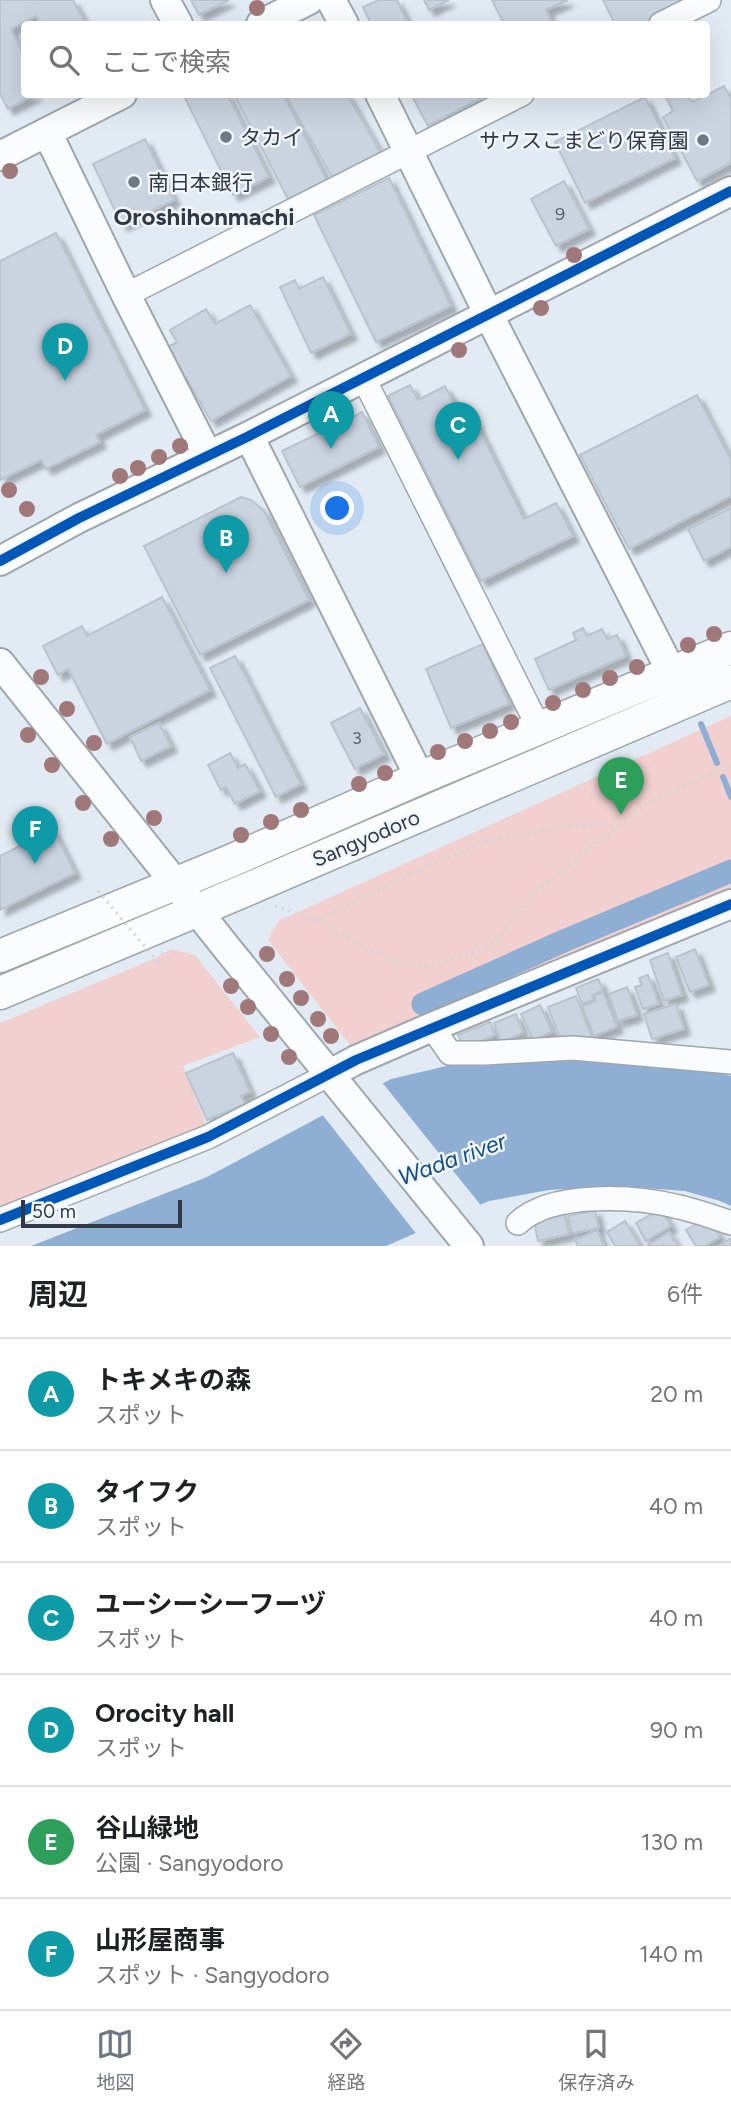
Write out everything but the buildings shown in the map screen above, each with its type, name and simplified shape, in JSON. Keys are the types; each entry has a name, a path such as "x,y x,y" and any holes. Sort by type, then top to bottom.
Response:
{"main road":[{"name":"Sangyodoro","path":"0,956 731,648"},
{"name":"Sangyodoro","path":"0,993 731,682"}],"street":[{"path":"165,0 176,21"},
{"path":"267,21 309,0"},
{"path":"331,0 342,21"},
{"path":"667,21 709,0"},
{"path":"2,150 47,132 114,98"},
{"path":"382,98 488,313 672,673"},
{"path":"126,295 514,98"},
{"path":"47,132 208,456"},
{"path":"0,561 79,518 249,436 731,191"},
{"path":"363,377 539,729"},
{"path":"249,436 420,778"},
{"path":"0,663 461,1236"},
{"path":"0,1220 337,1083 356,1059 731,904"},
{"path":"432,1027 450,1053 573,1048 731,1062"},
{"path":"518,1223 543,1207 561,1202 618,1199 677,1206 731,1223"}],"path":[{"path":"274,906 317,920 365,948 398,963 428,967 455,960 484,950 500,936 535,892 649,802 731,765"},
{"path":"317,920 408,875 487,841 568,826 621,823"},
{"path":"99,891 158,962"}],"shaded area":[{"path":"731,716 731,895 353,1049 268,940 278,921"},
{"path":"171,949 195,955 260,1037 183,1066 207,1128 0,1212 0,1023 156,958"}],"water":[{"name":"Wada river","path":"538,1058 710,1069 731,1076 731,1206 685,1191 617,1186 549,1190 489,1201 386,1246 31,1246 207,1177 391,1079 455,1064"}],"pier":[{"path":"381,1081 483,1208 418,1236 321,1113"}],"waterway":[{"path":"701,724 717,763"},
{"path":"723,777 731,797"},
{"path":"423,1004 731,871"}],"cycle path":[{"path":"0,561 79,518 249,436 731,191"},
{"path":"0,1220 208,1137 356,1060 731,904"}],"place":[{"name":"タカイ","path":"226,137"},
{"name":"サウスこまどり保育園","path":"703,140"},
{"name":"南日本銀行","path":"134,182"},
{"name":"Orocity hall","path":"65,381"},
{"name":"トキメキの森","path":"331,449"},
{"name":"ユーシーシーフーヅ","path":"458,460"},
{"name":"タイフク","path":"226,573"},
{"name":"谷山緑地","path":"621,815"},
{"name":"山形屋商事","path":"35,864"}],"district":[{"name":"Oroshihonmachi","path":"204,216"}]}
